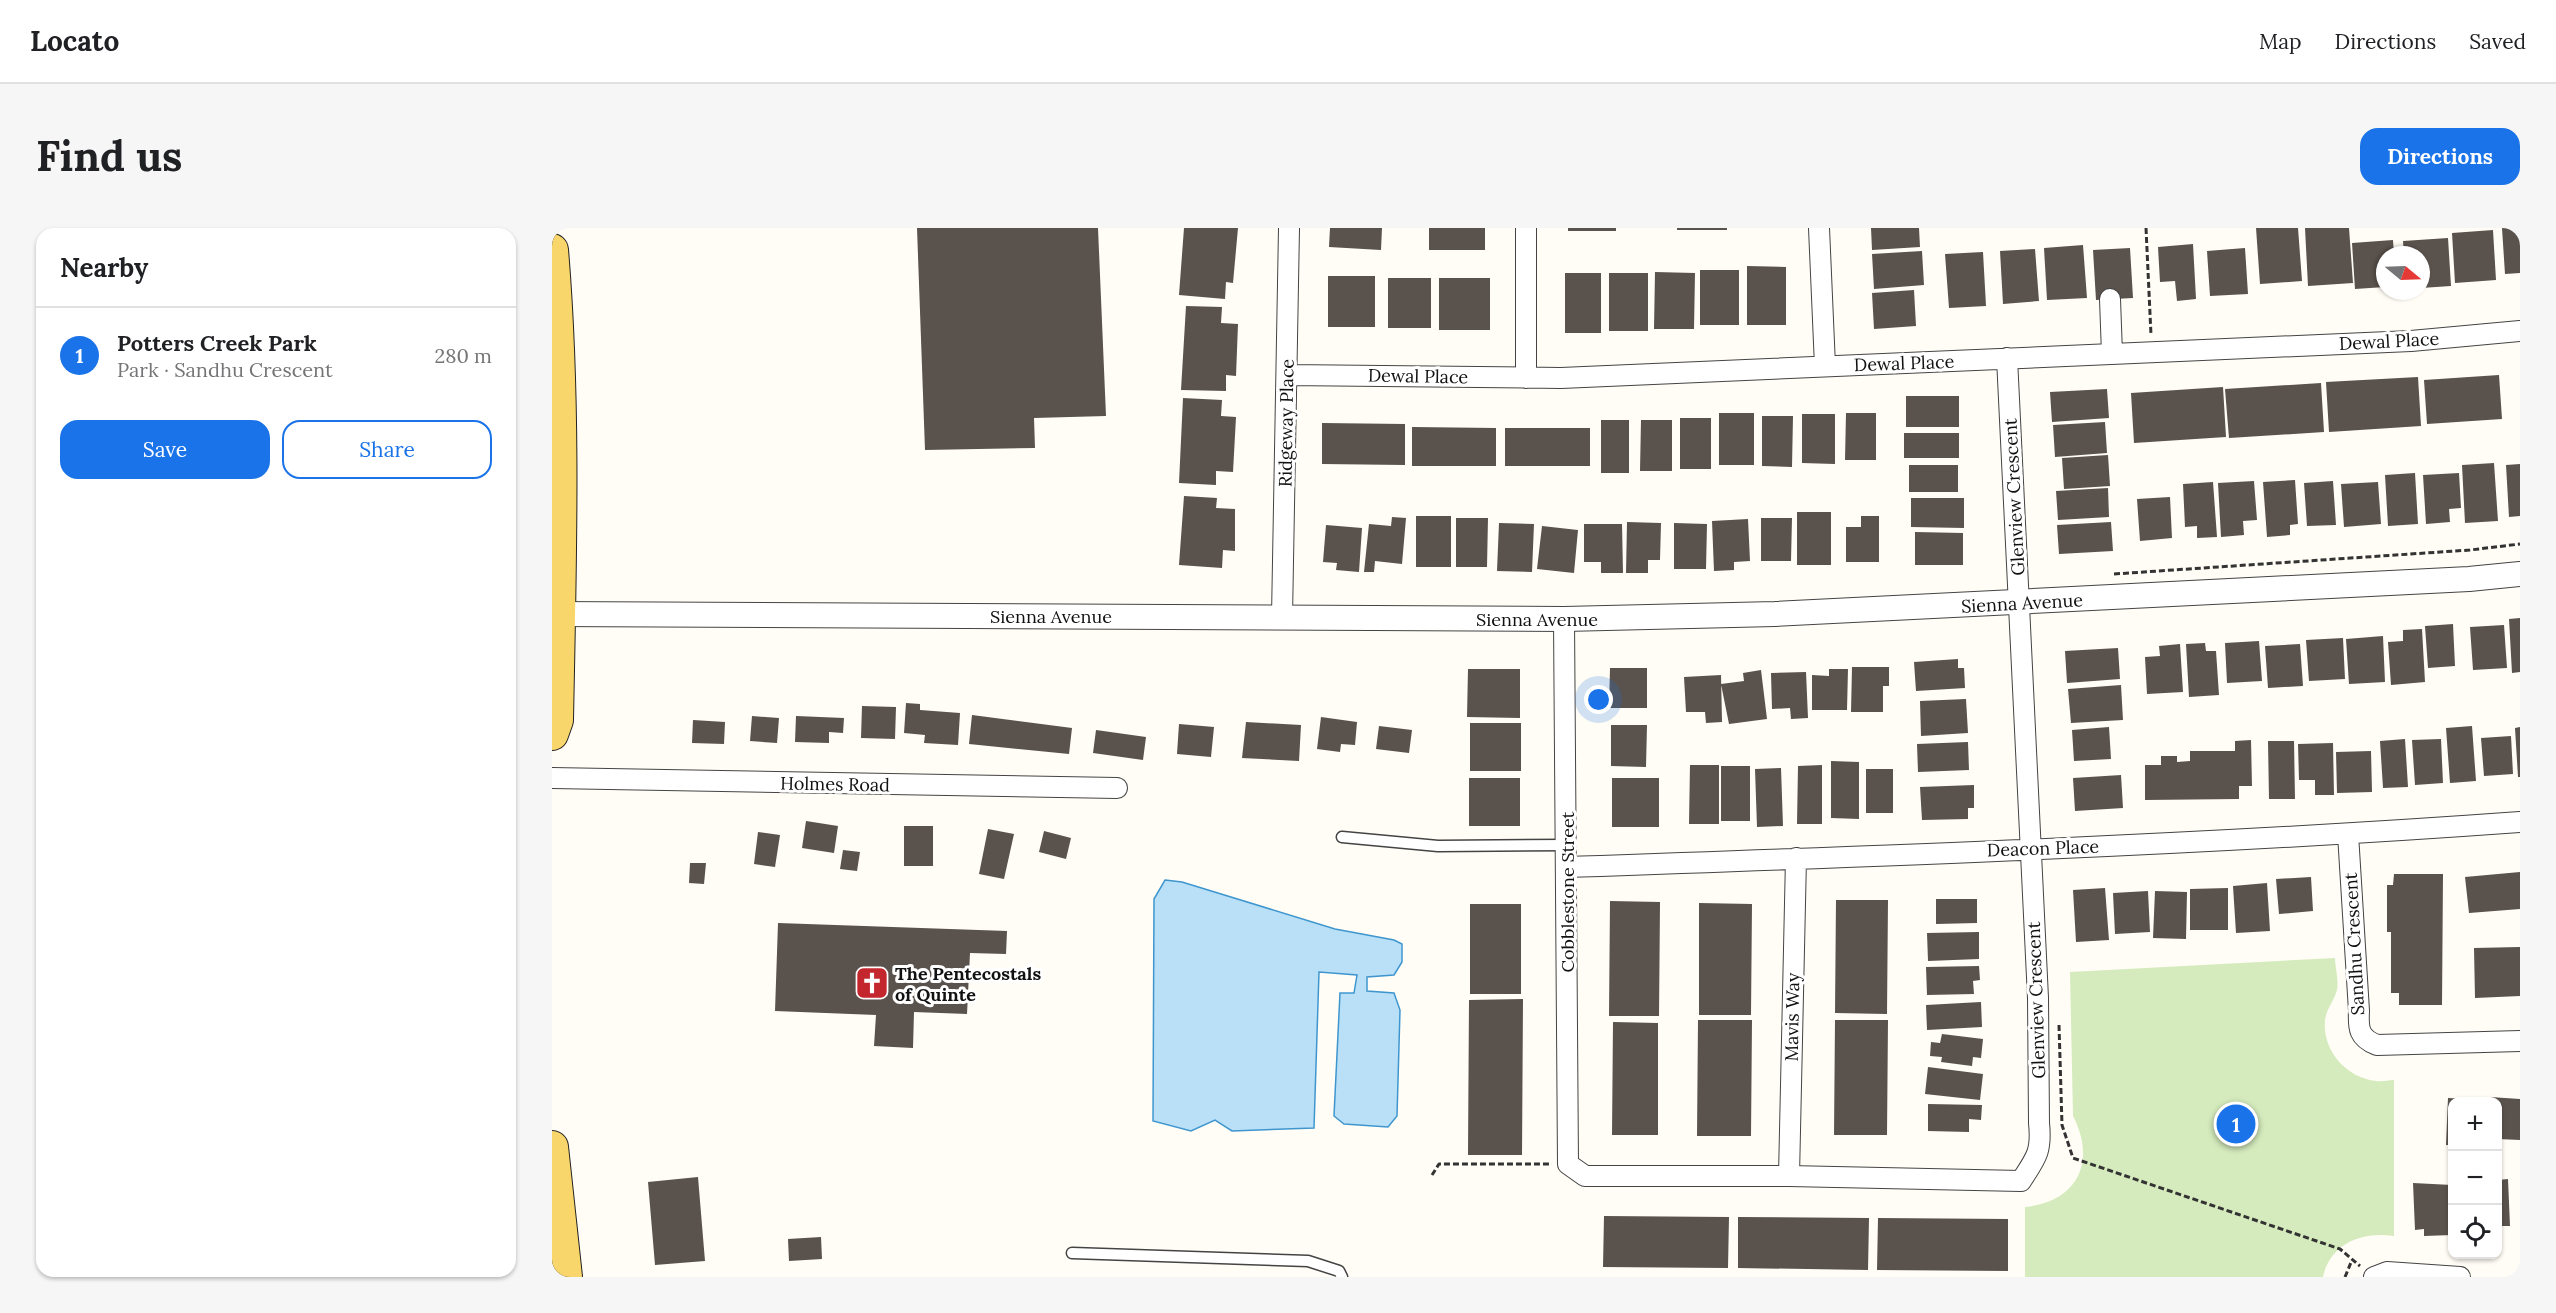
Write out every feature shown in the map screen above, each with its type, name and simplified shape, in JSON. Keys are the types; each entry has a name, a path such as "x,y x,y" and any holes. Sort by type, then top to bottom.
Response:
{"main road":[{"path":"552,250 559,337 561,436 556,614 557,720 552,734"},
{"path":"552,1147 567,1277"}],"street":[{"name":"Ridgeway Place","path":"1281,617 1289,228"},
{"path":"1526,228 1526,378"},
{"path":"1819,228 1825,366"},
{"path":"2110,299 2112,354"},
{"name":"Dewal Place","path":"1287,375 1526,378 2411,341 2520,331"},
{"name":"Glenview Crescent","path":"1568,1164 1585,1176 1789,1176 2021,1181 2034,1161 2041,1142 2038,998 2007,358"},
{"name":"Sienna Avenue","path":"556,614 1564,619 1775,614 2019,603 2457,580 2520,574"},
{"name":"Cobblestone Street","path":"1564,619 1568,1164"},
{"name":"Holmes Road","path":"552,778 1118,788"},
{"name":"Deacon Place","path":"1567,867 2031,849 2348,834 2520,822"},
{"name":"Sandhu Crescent","path":"2348,834 2360,1011 2358,1029 2365,1041 2378,1045 2520,1041"},
{"name":"Mavis Way","path":"1789,1176 1796,858"},
{"path":"2374,1277 2387,1272 2460,1277"}],"lane":[{"path":"1342,837 1438,846 1566,845"},
{"path":"1072,1253 1308,1260 1339,1271 1342,1277"}],"path":[{"path":"2146,228 2152,352"},
{"path":"2107,574 2470,550 2520,543"},
{"path":"2073,1158 2340,1249 2352,1260 2344,1277"},
{"path":"1432,1175 1439,1164 1568,1164"}],"green space":[{"path":"2335,958 2338,982 2325,1020 2327,1042 2338,1061 2355,1074 2376,1081 2394,1080 2394,1236 2371,1236 2350,1242 2333,1256 2323,1277 2025,1277 2025,1207 2043,1204 2058,1197 2078,1177 2082,1164 2083,1149 2080,1133 2073,1116 2070,972"}],"water":[{"path":"1165,880 1182,882 1335,929 1394,940 1402,944 1402,962 1394,975 1367,977 1367,991 1394,993 1400,1010 1397,1116 1388,1127 1344,1124 1334,1116 1340,993 1354,993 1357,975 1319,972 1314,1128 1232,1131 1215,1120 1191,1131 1153,1121 1154,899"}],"building":[{"path":"917,228 1098,228 1106,416 1034,418 1035,448 925,450"},
{"path":"1184,228 1238,228 1233,283 1226,282 1225,299 1179,295"},
{"path":"1330,228 1382,228 1381,250 1329,247"},
{"path":"1429,228 1485,228 1485,250 1429,250"},
{"path":"1568,228 1616,228 1616,231 1568,231"},
{"path":"1677,228 1727,228 1727,230 1677,230"},
{"path":"1871,228 1919,228 1920,247 1872,250"},
{"path":"2256,228 2298,228 2302,281 2260,284"},
{"path":"2305,228 2349,228 2353,283 2308,286"},
{"path":"2502,228 2520,228 2520,273 2505,274"},
{"path":"2493,230 2496,280 2455,283 2452,233"},
{"path":"2448,238 2451,286 2430,287 2430,246 2403,246 2403,241"},
{"path":"2393,240 2393,246 2376,246 2376,288 2355,289 2352,243"},
{"path":"2193,244 2196,299 2177,301 2175,281 2160,282 2158,247"},
{"path":"2083,245 2087,298 2047,300 2044,248"},
{"path":"2130,248 2133,298 2096,300 2093,250"},
{"path":"2245,248 2248,294 2210,296 2207,251"},
{"path":"2035,249 2039,301 2003,304 2000,251"},
{"path":"1922,251 1924,285 1874,289 1872,254"},
{"path":"1983,252 1986,306 1949,308 1945,254"},
{"path":"1747,266 1786,267 1786,325 1747,325"},
{"path":"1700,270 1739,270 1739,325 1700,325"},
{"path":"1655,272 1695,273 1694,329 1654,329"},
{"path":"1565,273 1601,273 1601,333 1565,333"},
{"path":"1609,273 1648,273 1648,331 1609,331"},
{"path":"1328,276 1375,276 1375,327 1328,327"},
{"path":"1388,278 1431,278 1431,328 1388,328"},
{"path":"1439,278 1490,278 1490,330 1439,330"},
{"path":"1914,290 1916,326 1874,329 1872,293"},
{"path":"1186,306 1222,307 1221,323 1238,324 1236,376 1226,375 1226,391 1181,390"},
{"path":"2499,375 2502,419 2427,424 2424,380"},
{"path":"2418,377 2421,426 2329,432 2326,382"},
{"path":"2321,383 2324,432 2229,438 2225,389"},
{"path":"2223,387 2226,437 2134,443 2131,393"},
{"path":"2107,389 2109,418 2052,422 2050,392"},
{"path":"1906,396 1959,396 1959,427 1906,427"},
{"path":"1183,398 1222,400 1221,416 1236,417 1233,472 1216,471 1216,485 1179,483"},
{"path":"1719,413 1754,413 1754,465 1719,465"},
{"path":"1846,413 1876,413 1876,460 1845,460"},
{"path":"1802,414 1835,414 1835,464 1802,463"},
{"path":"1762,416 1793,416 1792,467 1762,466"},
{"path":"1680,418 1711,418 1711,469 1680,469"},
{"path":"1601,420 1629,420 1629,473 1601,473"},
{"path":"1641,420 1672,420 1672,471 1640,471"},
{"path":"2105,422 2107,453 2055,457 2053,425"},
{"path":"1322,423 1405,424 1405,465 1322,464"},
{"path":"1412,427 1496,428 1496,466 1412,466"},
{"path":"1505,428 1590,428 1590,466 1505,466"},
{"path":"1904,433 1959,433 1959,458 1904,458"},
{"path":"2108,455 2110,486 2064,489 2062,458"},
{"path":"2494,463 2498,521 2465,523 2462,465"},
{"path":"2520,464 2520,516 2509,517 2506,465"},
{"path":"1909,465 1958,465 1958,492 1909,492"},
{"path":"2415,473 2418,524 2388,526 2385,475"},
{"path":"2459,473 2461,508 2449,509 2450,522 2426,524 2423,475"},
{"path":"2295,480 2298,524 2290,525 2290,535 2267,537 2263,482"},
{"path":"2254,481 2257,520 2243,521 2244,535 2221,537 2218,483"},
{"path":"2333,481 2336,525 2307,526 2304,483"},
{"path":"2213,482 2217,537 2197,538 2197,526 2185,527 2183,484"},
{"path":"2378,482 2381,524 2344,527 2341,484"},
{"path":"2108,488 2109,517 2058,520 2056,491"},
{"path":"1184,496 1217,498 1216,508 1235,509 1235,551 1223,550 1222,568 1179,565"},
{"path":"2170,497 2172,538 2140,541 2137,499"},
{"path":"1911,498 1964,498 1964,528 1911,527"},
{"path":"1797,512 1831,512 1831,565 1797,565"},
{"path":"1416,516 1451,516 1451,567 1416,567"},
{"path":"1861,516 1879,516 1879,562 1846,562 1846,527 1861,527"},
{"path":"1392,517 1406,518 1402,564 1375,561 1374,572 1364,572 1369,524 1391,526"},
{"path":"1456,518 1488,518 1487,567 1456,567"},
{"path":"1761,518 1792,518 1791,561 1761,561"},
{"path":"1748,519 1750,561 1734,562 1734,570 1714,571 1712,521"},
{"path":"1627,522 1661,523 1660,560 1648,560 1648,573 1626,573"},
{"path":"2111,522 2113,551 2059,554 2057,525"},
{"path":"1499,523 1534,524 1532,572 1497,571"},
{"path":"1674,523 1707,524 1706,569 1674,569"},
{"path":"1584,524 1622,524 1623,573 1601,573 1601,562 1584,562"},
{"path":"1326,525 1362,528 1359,572 1336,570 1337,563 1323,562"},
{"path":"1542,526 1578,530 1574,573 1537,569"},
{"path":"1915,532 1963,533 1963,565 1915,565"},
{"path":"2520,618 2520,672 2512,673 2509,619"},
{"path":"2453,624 2455,666 2428,668 2425,626"},
{"path":"2504,625 2507,668 2473,670 2470,627"},
{"path":"2422,629 2425,682 2391,685 2388,642 2403,641 2403,630"},
{"path":"2383,636 2385,682 2349,684 2346,639"},
{"path":"2343,638 2345,679 2309,681 2306,640"},
{"path":"2259,641 2262,681 2227,683 2225,643"},
{"path":"2205,643 2206,651 2216,651 2219,695 2189,697 2186,644"},
{"path":"2180,644 2183,692 2147,694 2145,657 2160,656 2159,646"},
{"path":"2300,644 2303,686 2268,688 2265,646"},
{"path":"2118,648 2120,679 2067,683 2065,651"},
{"path":"1958,659 1958,668 1964,668 1965,688 1916,691 1914,662"},
{"path":"1852,667 1889,667 1889,686 1883,686 1883,712 1851,712"},
{"path":"1610,668 1647,668 1647,708 1609,708"},
{"path":"1468,669 1520,669 1520,718 1467,717"},
{"path":"1829,669 1848,669 1847,710 1812,710 1812,675 1829,676"},
{"path":"1761,670 1767,719 1729,724 1721,684 1744,681 1743,673"},
{"path":"1806,672 1808,718 1791,719 1790,708 1772,709 1771,673"},
{"path":"1721,675 1722,722 1706,723 1705,712 1686,712 1684,677"},
{"path":"2121,685 2123,720 2071,723 2068,689"},
{"path":"1966,699 1968,733 1921,736 1920,701"},
{"path":"906,703 920,704 920,710 960,713 958,745 924,743 925,735 904,733"},
{"path":"862,706 896,707 895,739 861,738"},
{"path":"972,715 1072,728 1069,754 969,744"},
{"path":"752,716 779,718 777,743 750,741"},
{"path":"796,716 844,718 843,733 829,732 829,743 795,742"},
{"path":"1321,717 1357,722 1355,745 1341,744 1340,752 1317,749"},
{"path":"693,720 725,722 724,744 692,743"},
{"path":"1246,722 1301,725 1299,761 1242,758"},
{"path":"1470,723 1521,723 1521,771 1470,771"},
{"path":"1179,724 1214,727 1211,757 1177,754"},
{"path":"1611,725 1647,725 1646,767 1611,766"},
{"path":"1379,726 1412,730 1409,753 1376,749"},
{"path":"2472,726 2476,781 2450,783 2446,728"},
{"path":"2109,727 2111,759 2074,761 2072,730"},
{"path":"2520,727 2520,777 2518,777 2515,728"},
{"path":"1096,730 1146,737 1143,760 1093,753"},
{"path":"2511,736 2513,774 2484,776 2481,738"},
{"path":"2405,739 2408,787 2383,788 2380,741"},
{"path":"2441,739 2443,783 2415,785 2412,740"},
{"path":"2251,740 2252,786 2239,786 2239,799 2145,800 2145,765 2161,765 2161,756 2177,756 2177,762 2190,761 2190,751 2235,751 2235,741"},
{"path":"2268,741 2294,741 2295,799 2269,799"},
{"path":"1968,742 1969,770 1918,772 1917,744"},
{"path":"2333,743 2334,795 2315,795 2315,780 2299,780 2298,744"},
{"path":"2371,751 2372,792 2337,793 2336,752"},
{"path":"1831,761 1859,762 1859,819 1831,818"},
{"path":"1690,765 1719,765 1719,824 1689,824"},
{"path":"1822,765 1822,824 1797,824 1798,766"},
{"path":"1721,766 1750,766 1750,821 1721,821"},
{"path":"1781,768 1783,826 1757,827 1755,769"},
{"path":"1866,769 1893,769 1893,813 1866,813"},
{"path":"2121,775 2123,808 2075,811 2073,778"},
{"path":"1469,778 1520,778 1520,826 1469,826"},
{"path":"1612,778 1659,778 1659,827 1612,827"},
{"path":"1974,785 1974,808 1968,808 1968,819 1922,820 1920,787"},
{"path":"806,821 838,826 834,853 802,848"},
{"path":"904,826 933,826 933,866 904,866"},
{"path":"988,829 1014,834 1004,879 979,874"},
{"path":"1044,831 1071,838 1066,859 1039,852"},
{"path":"758,832 780,835 775,867 754,864"},
{"path":"843,850 860,852 857,871 840,869"},
{"path":"690,863 706,863 704,884 689,883"},
{"path":"2520,872 2520,909 2469,913 2465,877"},
{"path":"2394,874 2443,874 2442,1005 2399,1005 2399,993 2391,993 2391,932 2387,932 2387,885 2393,885"},
{"path":"2311,877 2313,911 2279,914 2276,879"},
{"path":"2267,883 2270,931 2236,933 2233,886"},
{"path":"2105,888 2109,940 2076,942 2073,890"},
{"path":"2228,888 2228,930 2190,930 2190,889"},
{"path":"2148,891 2150,932 2115,934 2113,893"},
{"path":"2155,891 2187,892 2186,939 2153,938"},
{"path":"1936,899 1977,899 1977,923 1936,924"},
{"path":"1836,900 1888,900 1887,1014 1835,1013"},
{"path":"1610,901 1660,902 1659,1016 1609,1016"},
{"path":"1699,903 1752,904 1751,1015 1699,1015"},
{"path":"1470,904 1521,904 1521,994 1470,994"},
{"name":"The Pentecostals of Quinte","path":"778,923 1007,931 1006,954 970,953 967,1014 914,1012 913,1048 874,1046 876,1015 775,1011"},
{"path":"1979,932 1979,959 1928,961 1927,933"},
{"path":"2520,947 2520,996 2475,998 2474,948"},
{"path":"1979,966 1980,980 1973,981 1974,994 1927,995 1926,967"},
{"path":"1523,999 1522,1155 1468,1155 1469,1000"},
{"path":"1981,1002 1982,1027 1927,1030 1926,1005"},
{"path":"1698,1020 1752,1020 1751,1136 1697,1136"},
{"path":"1835,1020 1888,1020 1887,1135 1834,1135"},
{"path":"1613,1022 1658,1023 1658,1135 1612,1135"},
{"path":"1942,1034 1983,1039 1981,1058 1973,1057 1972,1066 1941,1062 1942,1057 1930,1056 1931,1042 1940,1043"},
{"path":"1928,1067 1983,1074 1980,1100 1925,1094"},
{"path":"2448,1098 2448,1145 2446,1145"},
{"path":"2502,1098 2520,1099 2520,1140 2502,1139"},
{"path":"1928,1104 1982,1105 1981,1120 1969,1119 1969,1132 1928,1131"},
{"path":"698,1177 705,1261 655,1265 648,1182"},
{"path":"2508,1179 2510,1226 2502,1226 2502,1180"},
{"path":"2413,1183 2448,1185 2448,1235 2424,1236 2424,1229 2415,1230"},
{"path":"1604,1216 1729,1217 1728,1268 1603,1267"},
{"path":"1738,1217 1869,1218 1868,1270 1738,1268"},
{"path":"1878,1218 2008,1219 2008,1271 1877,1270"},
{"path":"821,1237 822,1259 789,1261 788,1239"}],"place":[{"name":"The Pentecostals of Quinte","path":"872,983"},
{"name":"Potters Creek Park","path":"2236,1124"}]}
